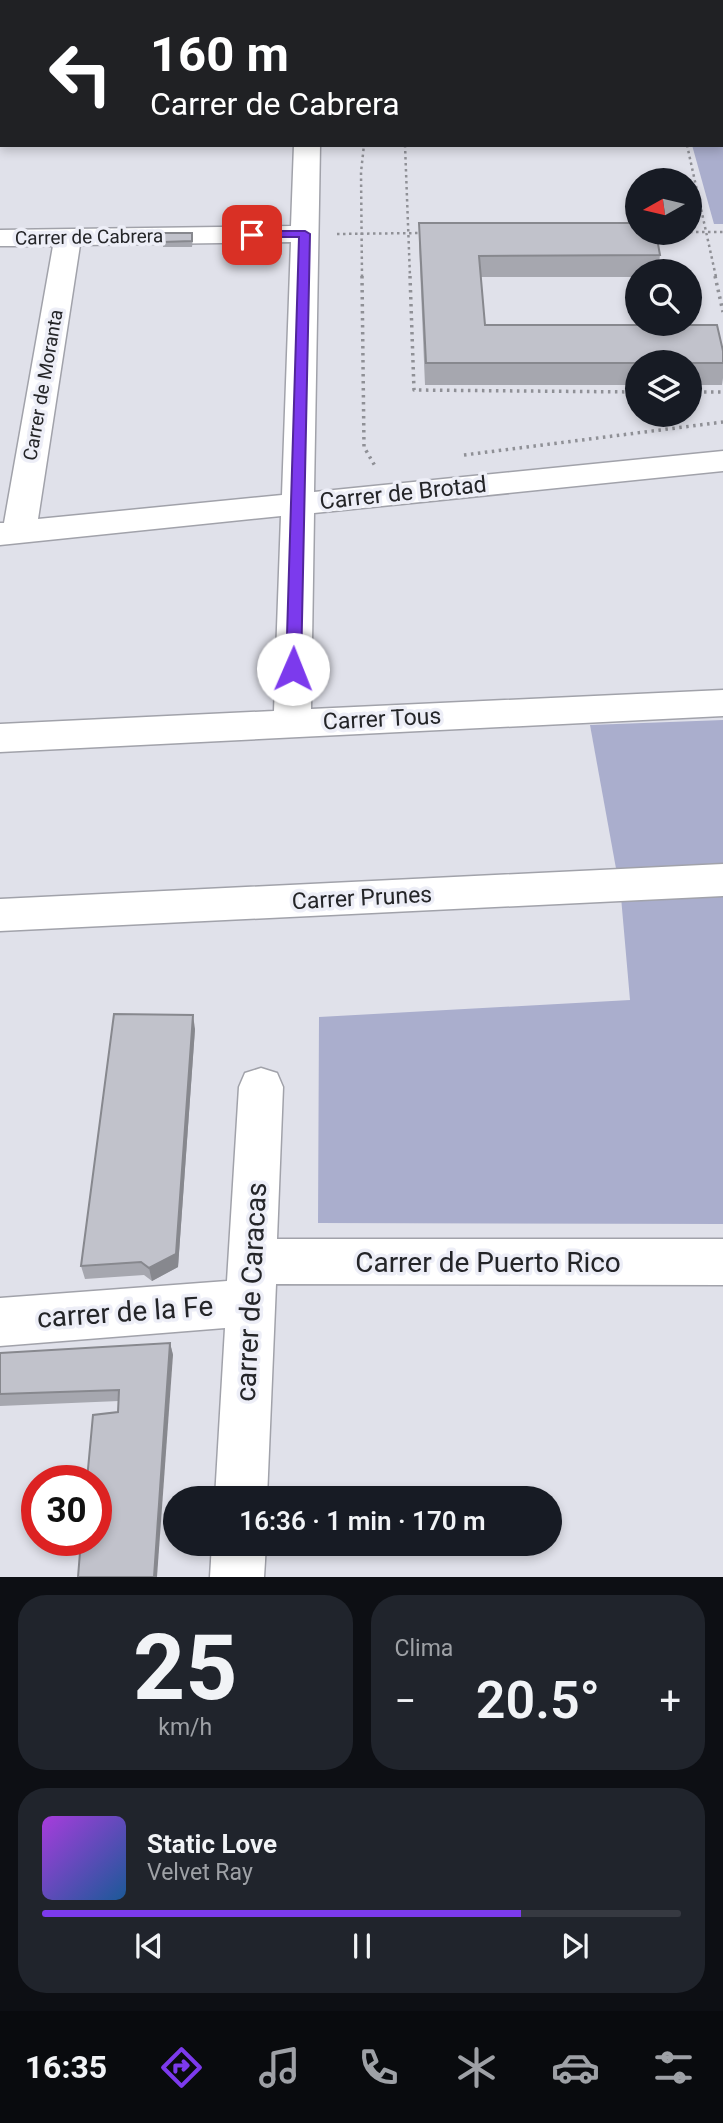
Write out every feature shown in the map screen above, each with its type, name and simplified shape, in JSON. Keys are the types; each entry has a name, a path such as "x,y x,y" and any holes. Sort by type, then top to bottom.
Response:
{"street":[{"path":"292,724 307,147"},
{"name":"Carrer de Cabrera","path":"0,238 305,234"},
{"name":"Carrer de Moranta","path":"9,533 68,237"},
{"name":"Carrer de Brotad","path":"9,533 723,461"},
{"name":"Carrer Tous","path":"0,738 723,703"},
{"name":"Carrer Prunes","path":"0,915 723,880"},
{"name":"carrer de Caracas","path":"242,1486 261,1087"},
{"name":"Carrer de Puerto Rico","path":"251,1282 723,1262"},
{"name":"carrer de la Fe","path":"0,1322 251,1282"},
{"path":"237,1577 238,1556"}],"path":[{"path":"364,147 364,447 374,467 387,465"},
{"path":"405,147 414,390 625,392"},
{"path":"687,147 708,232 723,312"},
{"path":"702,232 723,232"},
{"path":"305,234 435,233"},
{"path":"702,392 723,392"},
{"path":"454,456 723,422"}],"shaded area":[{"path":"693,147 723,147 723,224 714,224 702,181 702,168 698,168"},
{"path":"723,720 723,867 617,874 590,725"},
{"path":"723,896 723,1224 318,1223 319,1017 630,1000 621,897"}],"building":[{"path":"419,223 625,223 625,245 658,245 660,255 479,256 485,325 625,325 625,336 702,336 702,325 717,325 723,351 723,363 702,363 702,350 625,350 625,363 426,363"},
{"path":"163,233 192,233 192,241 163,242"},
{"path":"114,1014 193,1015 176,1254 149,1268 141,1262 81,1266"},
{"path":"170,1343 154,1577 78,1577 80,1556 112,1556 112,1465 88,1465 93,1415 118,1412 119,1390 0,1394 0,1353"}],"route":[{"path":"252,235 305,234 293,669"}]}
